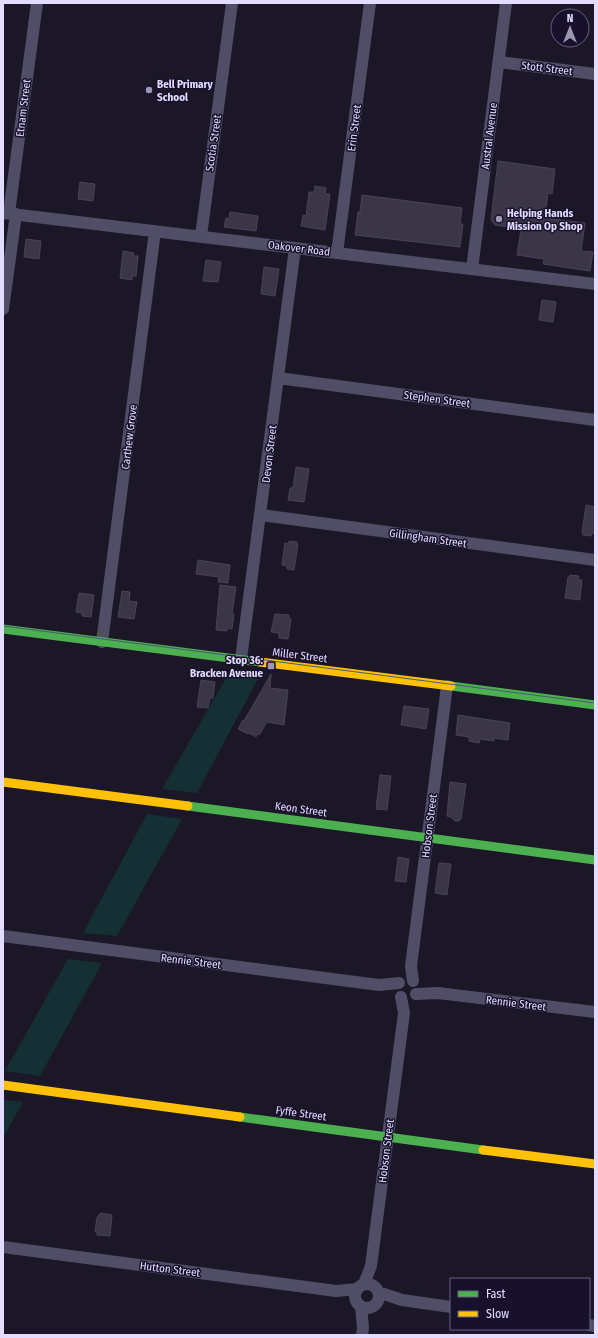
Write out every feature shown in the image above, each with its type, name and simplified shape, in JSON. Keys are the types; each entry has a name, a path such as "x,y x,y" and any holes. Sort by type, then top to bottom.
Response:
{"street":[{"name":"Etnam Street","path":"3,309 9,213 37,3"},
{"name":"Scotia Street","path":"201,236 232,3"},
{"name":"Erin Street","path":"337,253 370,3"},
{"name":"Austral Avenue","path":"472,269 506,3"},
{"name":"Stott Street","path":"498,62 595,74"},
{"name":"Oakover Road","path":"9,213 595,284"},
{"name":"Carthew Grove","path":"102,642 156,231"},
{"name":"Devon Street","path":"241,659 296,248"},
{"name":"Stephen Street","path":"278,378 595,420"},
{"name":"Gillingham Street","path":"261,515 595,560"},
{"name":"Miller Street","path":"3,629 595,704"},
{"name":"Hobson Street","path":"362,1331 447,686"},
{"name":"Keon Street","path":"3,782 595,860"},
{"name":"Rennie Street","path":"3,936 595,1012"},
{"name":"Fyffe Street","path":"3,1085 595,1164"},
{"name":"Hutton Street","path":"3,1247 450,1307"}],"green space":[{"path":"229,673 259,677 197,793 162,789"},
{"path":"147,814 182,819 117,936 83,933"},
{"path":"68,959 102,963 40,1076 5,1071"},
{"path":"3,1100 23,1102 3,1138"}],"building":[{"path":"498,161 555,169 552,194 548,193 545,218 585,223 581,251 593,252 590,271 543,264 544,259 517,255 521,229 495,225 491,220"},
{"path":"80,182 95,184 93,201 78,199"},
{"path":"315,186 326,188 325,194 330,194 325,230 301,226 303,215 306,216 309,192 314,192"},
{"path":"362,195 462,208 460,224 463,224 460,247 355,235"},
{"path":"230,212 258,216 256,231 224,227 226,218 229,219"},
{"path":"26,239 41,241 39,259 24,257"},
{"path":"123,251 134,253 133,256 138,256 136,276 132,276 132,280 120,278"},
{"path":"206,260 221,262 218,282 203,281"},
{"path":"264,267 279,269 275,296 261,294"},
{"path":"542,300 556,302 553,322 539,320"},
{"path":"296,467 309,469 304,502 288,500 290,488 293,488"},
{"path":"586,505 595,507 595,534 592,533 591,536 583,535 582,532"},
{"path":"289,541 297,542 298,545 294,570 287,569 287,566 282,565 285,543 289,544"},
{"path":"198,560 230,565 228,583 218,582 219,577 196,574"},
{"path":"570,575 579,576 578,580 582,580 580,600 565,598 568,577 570,577"},
{"path":"220,585 236,587 232,614 234,614 232,629 227,628 227,631 216,630"},
{"path":"122,591 130,592 129,601 137,602 134,619 118,617"},
{"path":"79,593 94,595 91,617 82,616 82,613 76,612"},
{"path":"275,614 289,615 289,619 291,619 288,639 279,638 279,633 271,632"},
{"path":"271,674 270,688 288,690 284,725 267,722 259,735 257,734 256,737 238,729"},
{"path":"201,680 215,682 213,698 210,698 208,708 197,707"},
{"path":"404,706 429,709 426,729 401,725"},
{"path":"458,715 510,723 508,740 494,738 494,741 480,739 479,743 469,741 469,737 456,735"},
{"path":"380,775 391,776 387,810 376,809"},
{"path":"450,782 466,784 461,819 459,821 455,821 451,817 447,816"},
{"path":"398,857 409,859 406,882 395,881"},
{"path":"439,863 451,864 447,895 435,893"},
{"path":"101,1213 112,1215 110,1236 97,1235 97,1232 95,1232 97,1217"}],"tram line":[{"path":"3,626 595,703"}],"traffic: fast":[{"path":"3,629 260,662"},
{"path":"451,686 595,705"},
{"path":"188,806 595,860"},
{"path":"240,1117 483,1150"}],"traffic: slow":[{"path":"260,662 451,686"},
{"path":"3,782 188,806"},
{"path":"3,1085 240,1117"},
{"path":"483,1150 595,1164"}],"place":[{"name":"Bell Primary School","path":"149,90"},
{"name":"Helping Hands Mission Op Shop","path":"499,219"},
{"name":"Stop 36: Bracken Avenue","path":"271,666"}]}
